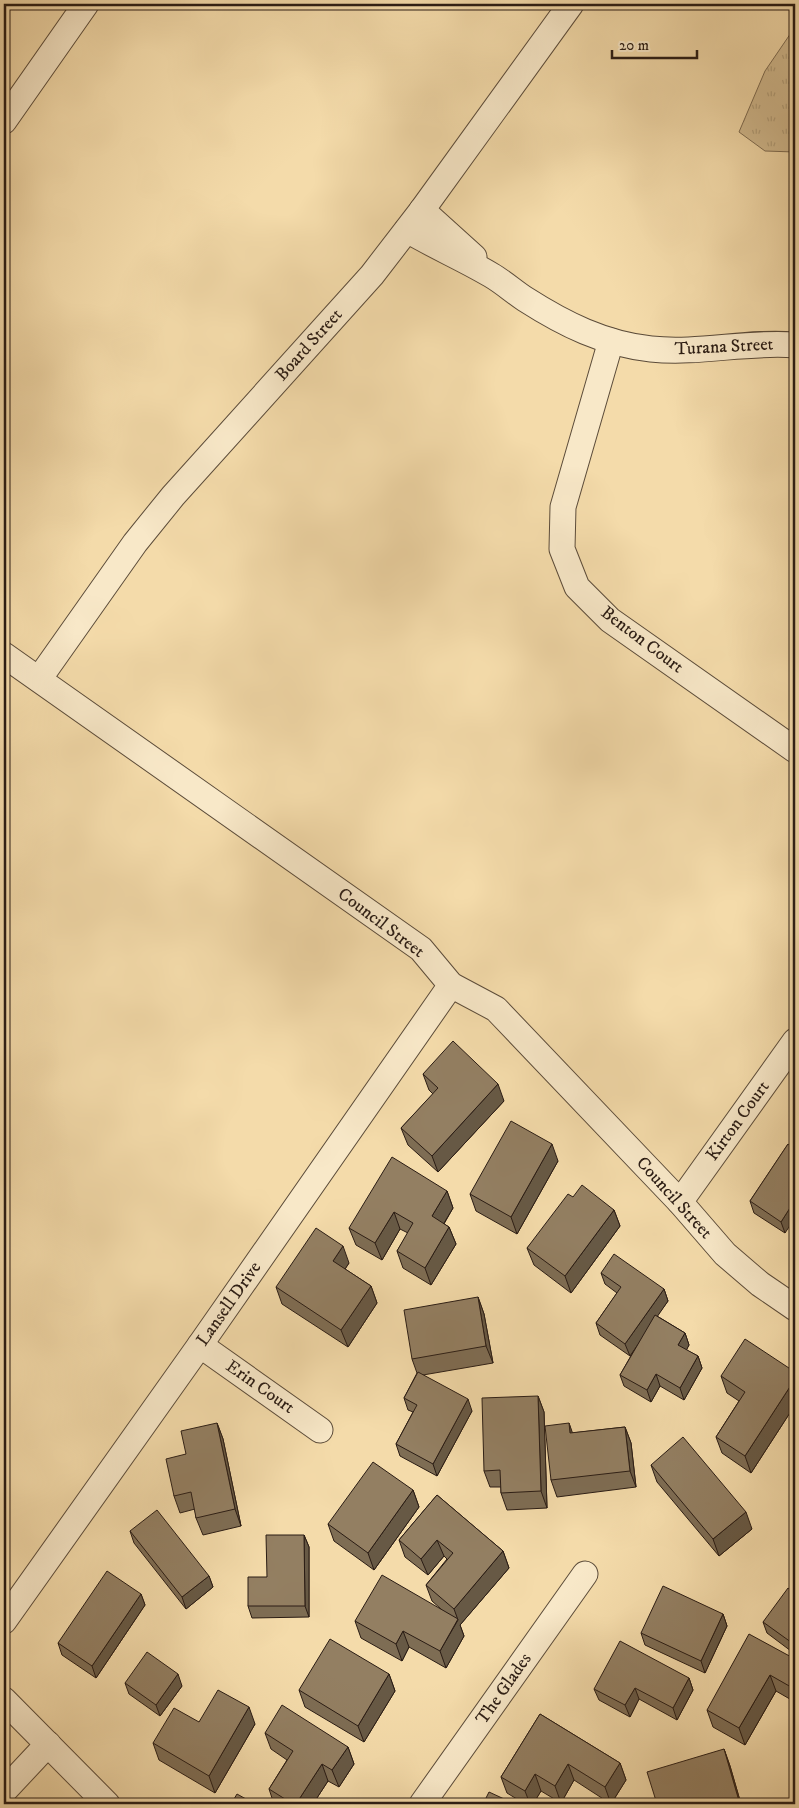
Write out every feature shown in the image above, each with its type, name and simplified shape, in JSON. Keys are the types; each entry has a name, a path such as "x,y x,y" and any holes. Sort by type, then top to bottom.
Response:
{"street":[{"path":"4,121 86,4"},
{"name":"Board Street","path":"39,679 136,543 173,496 372,275 422,210 571,4"},
{"name":"Turana Street","path":"422,210 491,275"},
{"name":"Turana Street","path":"407,230 491,275 551,315 576,329 610,342 695,351 750,344 795,345"},
{"name":"Benton Court","path":"610,342 563,507 562,549 577,587 610,620 795,750"},
{"name":"Council Street","path":"4,655 421,949 451,985 496,1009 680,1202 725,1254 760,1284 795,1308"},
{"name":"Lansell Drive","path":"4,1621 200,1345 451,985"},
{"name":"Kirton Court","path":"680,1202 795,1040"},
{"name":"Erin Court","path":"200,1345 320,1430"},
{"name":"The Glades","path":"422,1804 585,1574"},
{"path":"4,1700 107,1804"},
{"path":"4,1791 48,1744"}],"green space":[{"path":"795,27 795,152 765,151 739,132 765,71"}],"building":[{"path":"453,1041 498,1084 432,1156 401,1128 438,1088 423,1074"},
{"path":"511,1121 552,1144 511,1217 470,1194"},
{"path":"788,1144 795,1149 795,1200 781,1222 750,1201"},
{"path":"392,1157 447,1191 432,1216 449,1227 425,1268 397,1251 413,1223 394,1212 375,1243 349,1228"},
{"path":"582,1185 614,1210 565,1276 527,1248 568,1194 573,1197"},
{"path":"316,1228 343,1246 333,1261 371,1286 341,1330 276,1287"},
{"path":"614,1254 664,1289 625,1344 596,1323 621,1287 601,1273"},
{"path":"478,1297 486,1346 412,1359 404,1310"},
{"path":"655,1315 685,1333 678,1345 698,1356 680,1388 656,1374 647,1390 620,1375"},
{"path":"745,1339 795,1372 795,1379 745,1456 716,1437 745,1392 721,1376"},
{"path":"418,1372 468,1399 433,1464 396,1444 417,1405 404,1398"},
{"path":"538,1396 541,1491 501,1493 500,1470 484,1471 482,1398"},
{"path":"217,1423 235,1509 196,1518 191,1492 174,1496 166,1459 186,1454 181,1431"},
{"path":"569,1423 570,1433 625,1427 630,1471 551,1480 545,1426"},
{"path":"683,1437 746,1512 713,1539 651,1465"},
{"path":"373,1462 413,1490 368,1553 328,1524"},
{"path":"437,1495 503,1551 454,1609 426,1585 453,1553 437,1540 421,1559 399,1540"},
{"path":"157,1510 209,1576 182,1597 130,1531"},
{"path":"266,1535 304,1535 305,1606 248,1606 248,1577 267,1577"},
{"path":"107,1571 141,1594 92,1666 58,1643"},
{"path":"382,1575 458,1619 440,1651 403,1631 396,1644 355,1621"},
{"path":"663,1586 723,1614 701,1661 641,1633"},
{"path":"788,1588 795,1593 795,1645 763,1622"},
{"path":"749,1634 795,1659 795,1680 791,1687 770,1675 739,1728 707,1710"},
{"path":"330,1639 389,1674 358,1726 299,1690"},
{"path":"620,1641 689,1678 673,1708 635,1688 625,1705 594,1689"},
{"path":"147,1652 178,1674 156,1705 125,1683"},
{"path":"218,1690 249,1707 209,1776 153,1743 174,1708 199,1722"},
{"path":"282,1705 348,1747 332,1770 322,1764 296,1804 269,1789 293,1751 265,1733"},
{"path":"540,1714 620,1763 605,1787 568,1764 555,1786 535,1774 525,1791 501,1777"},
{"path":"724,1749 739,1801 730,1804 657,1804 647,1772"},
{"path":"489,1792 515,1804 483,1804"},
{"path":"237,1794 255,1804 231,1804"}]}
